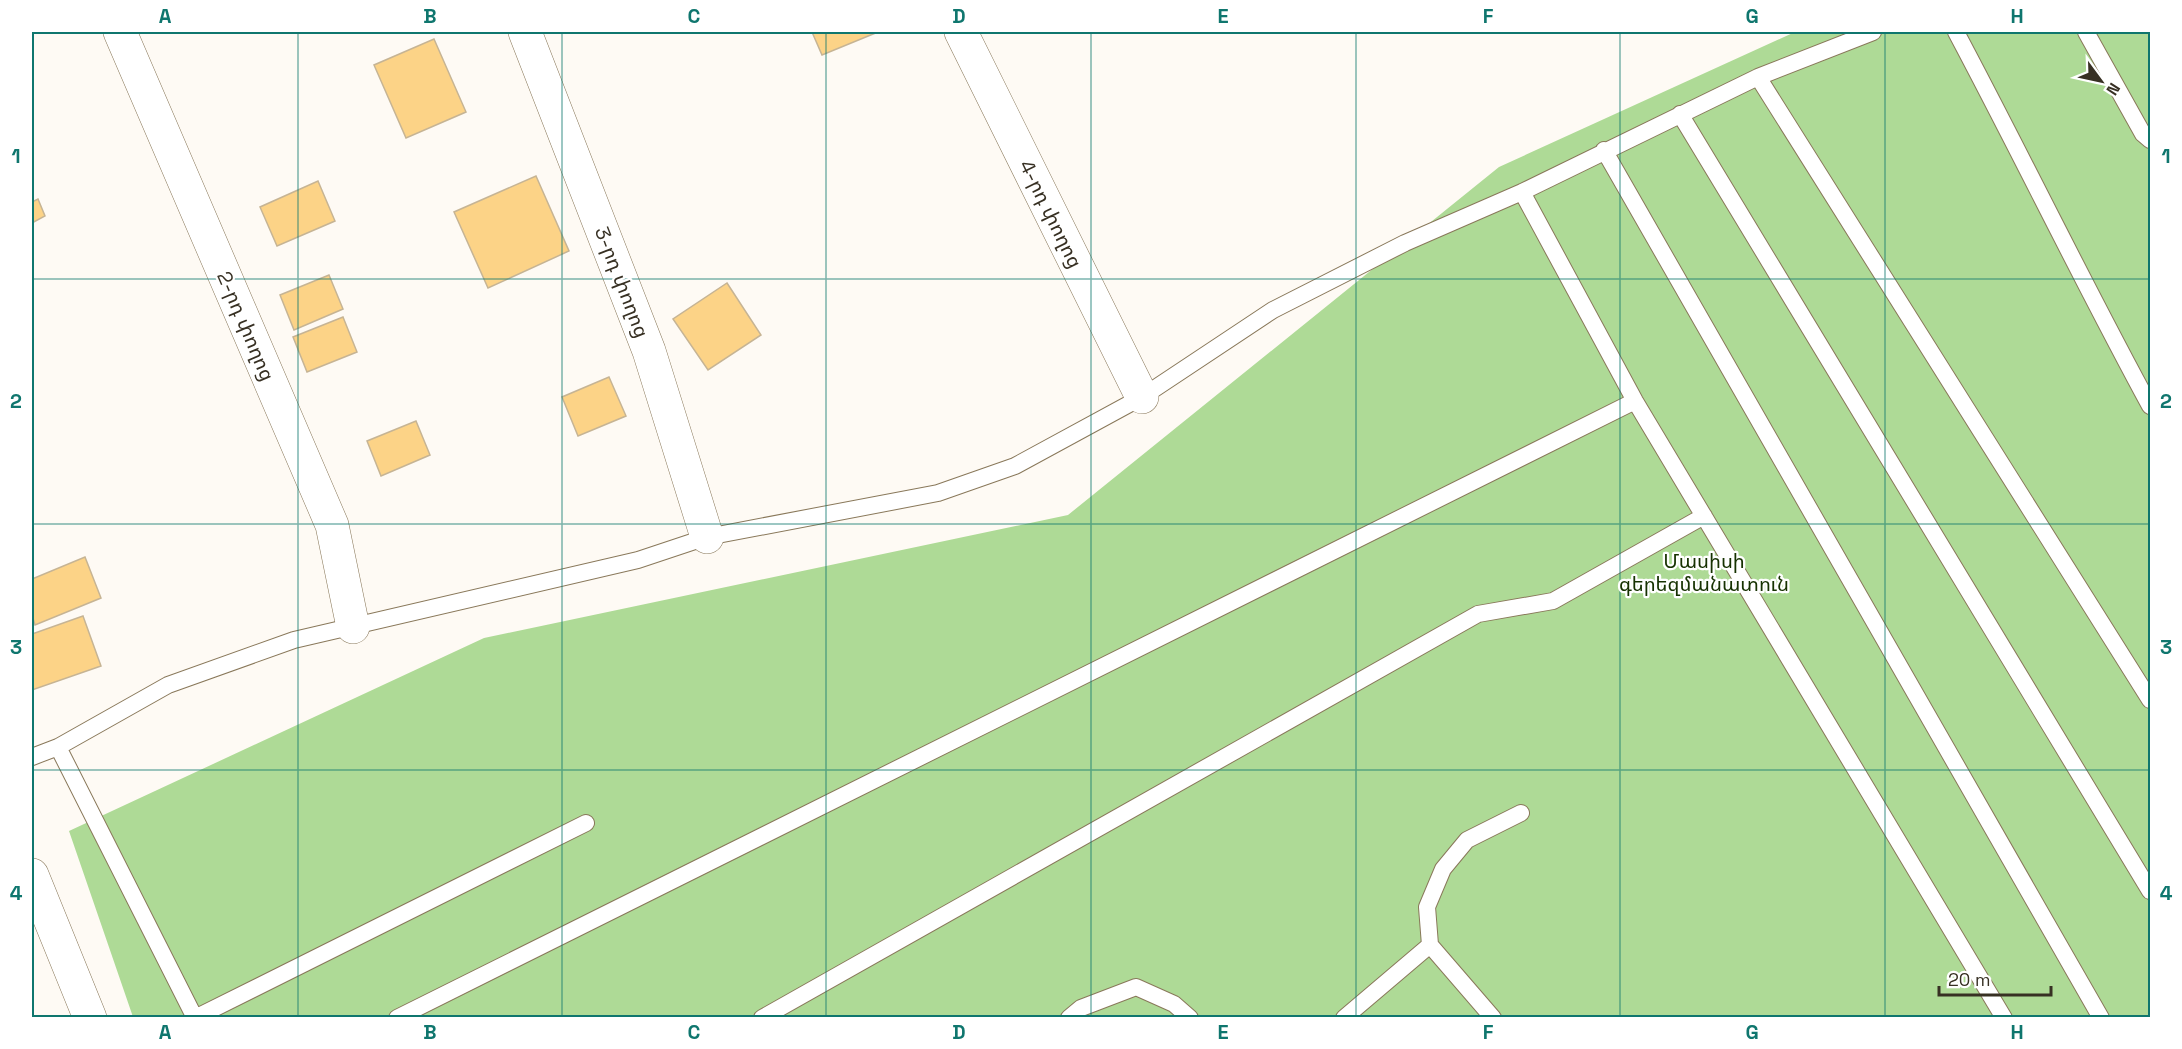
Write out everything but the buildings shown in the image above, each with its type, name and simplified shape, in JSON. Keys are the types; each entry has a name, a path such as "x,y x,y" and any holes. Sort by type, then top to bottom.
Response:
{"street":[{"name":"2-րդ փողոց","path":"120,32 332,525 353,627"},
{"name":"3-րդ փողոց","path":"525,32 649,351 707,537"},
{"name":"4-րդ փողոց","path":"961,32 1142,397"},
{"path":"32,874 90,1017"}],"lane":[{"path":"32,757 58,747 168,685 294,640 638,560 707,537 938,493 1015,466 1142,397 1273,310 1405,243 1522,192 1604,150 1758,77 1873,32"},
{"path":"1956,32 2048,207 2103,320 2151,406"},
{"path":"2086,32 2143,134 2151,140"},
{"path":"1758,77 2151,700"},
{"path":"1680,114 2151,891"},
{"path":"1604,150 2101,1017"},
{"path":"1522,192 1635,401 2004,1017"},
{"path":"397,1017 1635,401"},
{"path":"762,1017 1478,614 1553,601 1704,516"},
{"path":"58,747 195,1017 586,823"},
{"path":"1493,1017 1430,945 1427,907 1443,869 1467,840 1521,813"},
{"path":"1344,1017 1430,945"},
{"path":"1069,1017 1081,1008 1136,987 1174,1004 1190,1017"}],"green space":[{"name":"Մասիսի գերեզմանատուն","path":"1795,32 2150,32 2150,1017 133,1017 69,831 484,638 1068,515 1499,167"}]}
